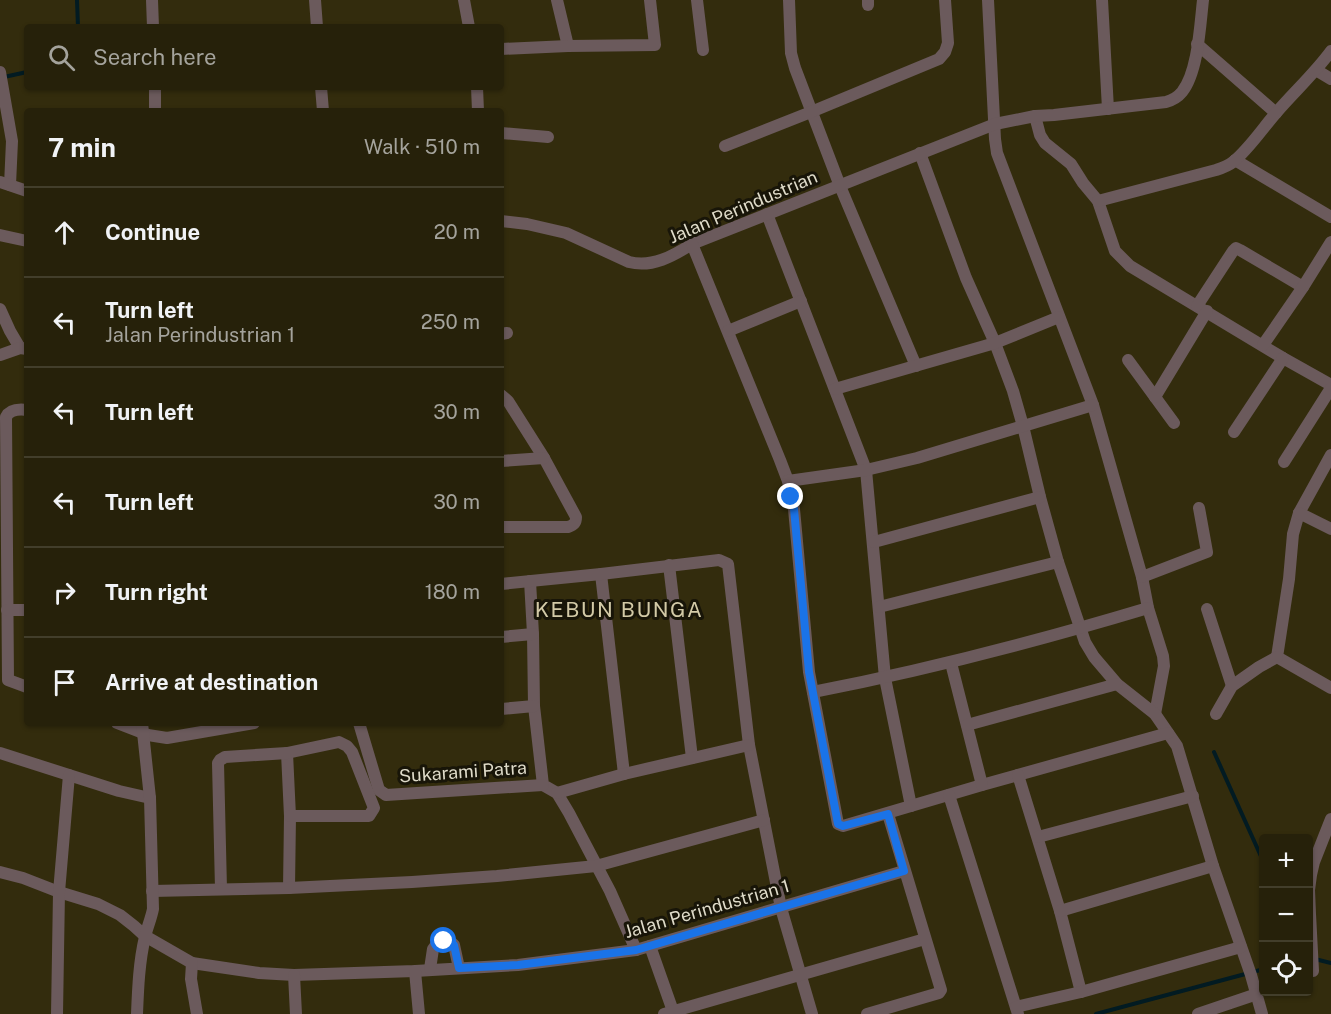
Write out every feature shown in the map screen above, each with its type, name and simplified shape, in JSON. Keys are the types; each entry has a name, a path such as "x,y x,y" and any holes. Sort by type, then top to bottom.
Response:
{"street":[{"path":"152,0 153,24"},
{"path":"315,0 317,24"},
{"path":"464,0 469,24"},
{"path":"557,0 568,46"},
{"path":"504,49 655,45 650,0"},
{"path":"697,0 703,50"},
{"path":"789,0 791,52 795,68 840,186 916,366"},
{"path":"725,146 939,59 948,43 945,0"},
{"path":"988,0 997,153 1093,405 1142,577 1164,666 1155,714"},
{"name":"Jalan Perindustrian","path":"504,221 566,233 629,262 649,264 674,255 692,244 995,124 1035,116 1166,102 1175,99 1182,92 1191,77 1203,0"},
{"path":"1104,1 1108,109"},
{"path":"1197,44 1276,113"},
{"path":"1098,201 1216,170 1235,160 1331,51"},
{"path":"1316,70 1331,79"},
{"path":"1,77 12,141 5,184 24,190"},
{"path":"155,90 155,108"},
{"path":"321,90 323,108"},
{"path":"477,90 478,108"},
{"path":"1035,116 1040,135 1045,143 1071,164 1098,201 1114,251 1130,266 1331,387 1284,462"},
{"path":"504,133 548,137"},
{"path":"920,153 966,278 995,343 1013,391 1058,562 1080,628 1090,651 1117,684 1155,714 1177,746 1213,866 1262,1014"},
{"path":"1235,160 1331,217"},
{"path":"768,214 866,470 885,678 911,806"},
{"path":"0,235 24,240"},
{"path":"1263,345 1331,242"},
{"path":"692,244 788,481 794,509 809,672 838,824 843,826 888,814 1168,733"},
{"path":"1155,397 1233,250 1240,250 1303,287"},
{"path":"728,331 801,301"},
{"path":"0,309 10,332 24,349 0,356"},
{"path":"835,389 995,343 1059,317"},
{"path":"1234,432 1283,358"},
{"path":"1128,360 1174,423"},
{"path":"504,397 544,458 576,517 576,522 568,527 504,527"},
{"path":"788,481 866,470 917,458 1093,405"},
{"path":"24,410 10,411 6,417 8,680 24,686"},
{"path":"1277,657 1289,579 1293,534 1299,513 1331,455"},
{"path":"504,461 544,458"},
{"path":"874,542 1040,497"},
{"path":"1142,577 1208,552 1198,508"},
{"path":"1299,513 1331,529"},
{"path":"504,584 719,560 728,564 749,745 781,908 812,1014"},
{"path":"879,607 1058,562"},
{"path":"669,565 692,758"},
{"path":"601,574 624,774"},
{"path":"530,581 534,706 543,785 557,793 569,813 610,891 636,950"},
{"path":"813,692 951,663 1148,608"},
{"path":"1207,609 1232,686"},
{"path":"7,610 24,610"},
{"path":"504,637 533,634"},
{"path":"1216,714 1232,686 1277,657"},
{"path":"1277,657 1331,688"},
{"path":"951,663 982,785"},
{"path":"968,725 1117,684"},
{"path":"504,709 534,706"},
{"path":"142,728 148,735 167,738 192,728 217,726"},
{"name":"Sukarami Patra","path":"360,726 382,794 543,785"},
{"path":"137,1014 137,992 145,936 153,909 150,798 142,728"},
{"path":"221,889 218,763 220,760 225,757 287,753 339,742 347,746 352,752 374,808 369,816 290,816"},
{"path":"557,793 624,774 749,745"},
{"path":"0,753 119,791 150,798"},
{"path":"287,753 290,816 289,888"},
{"path":"57,1014 59,892 69,775"},
{"path":"1018,775 1060,911 1081,992"},
{"path":"949,795 1017,1010 1241,947"},
{"path":"1038,837 1193,796"},
{"path":"867,1014 939,993 940,990 888,814"},
{"path":"152,891 289,888 486,877 596,866 764,819"},
{"path":"1310,942 1309,890 1311,875 1331,819"},
{"path":"1060,911 1213,866"},
{"name":"Jalan Perindustrian 1","path":"0,872 98,904 134,926 145,936 192,963 259,973 294,975 518,965 636,950 904,871"},
{"path":"650,946 670,1013 924,939"},
{"path":"430,969 435,945 439,941 454,945 459,968"},
{"path":"192,963 191,979 197,1014"},
{"path":"415,971 419,1014"},
{"path":"1250,973 1259,972"},
{"path":"294,975 296,1014"},
{"path":"1206,1013 1257,994"}],"waterway":[{"path":"77,0 78,24"},
{"path":"4,77 24,73"},
{"path":"1214,752 1259,852"},
{"path":"1315,959 1331,963"},
{"path":"1096,1014 1259,970"}],"district":[{"name":"KEBUN BUNGA","path":"619,610"}],"route":[{"path":"444,941 454,945 459,968 518,965 636,950 904,871 888,814 843,826 838,824 809,672 791,497"}]}
